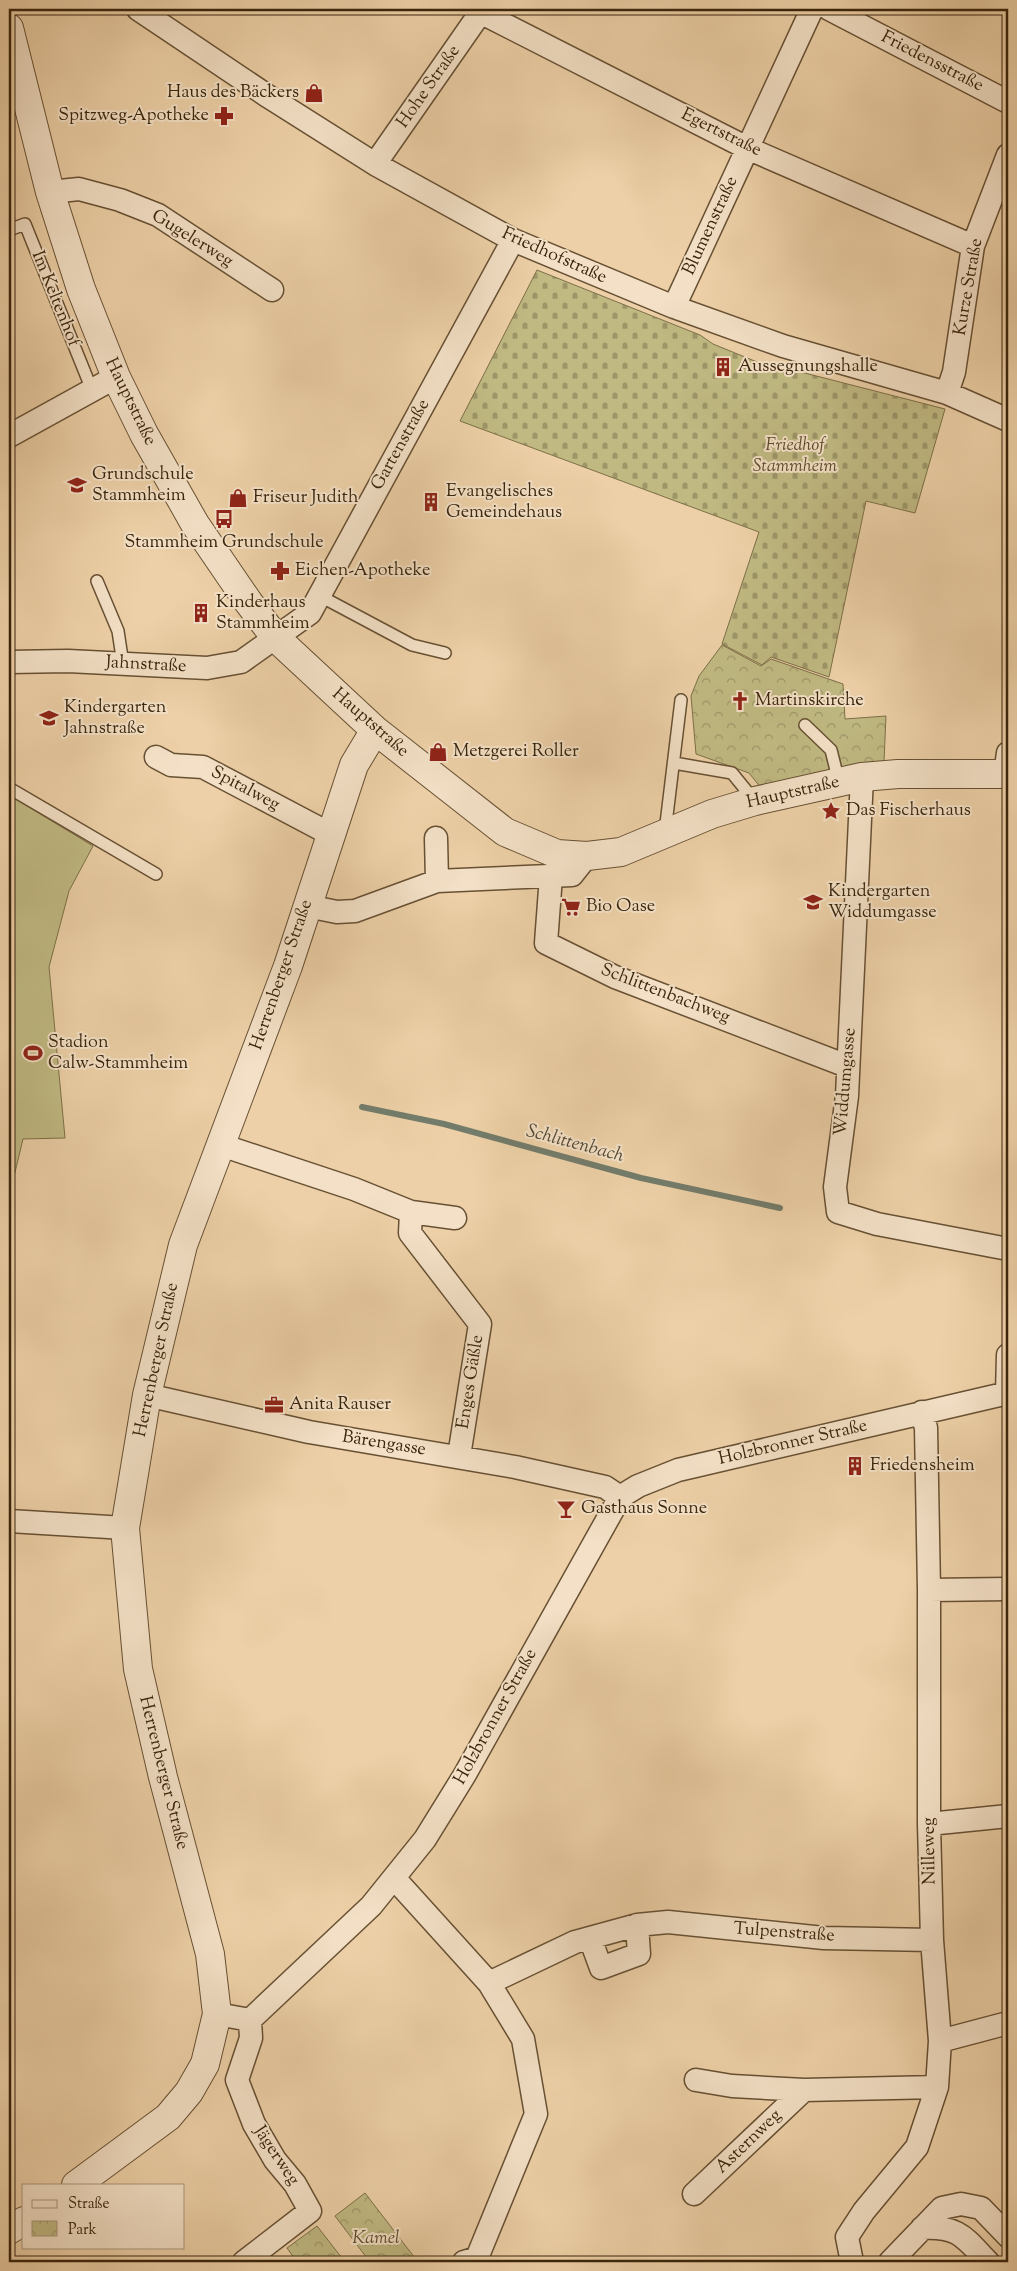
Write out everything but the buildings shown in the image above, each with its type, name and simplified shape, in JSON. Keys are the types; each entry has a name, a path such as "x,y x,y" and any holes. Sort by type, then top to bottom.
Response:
{"street":[{"name":"Friedhofstraße","path":"138,9 269,97 375,164 513,240 674,307 783,346 947,393 1008,420"},
{"name":"Blumenstraße","path":"674,307 812,9"},
{"name":"Friedensstraße","path":"829,9 1008,102"},
{"name":"Hohe Straße","path":"375,164 479,10"},
{"name":"Egertstraße","path":"479,10 747,148 973,246"},
{"name":"Hauptstraße","path":"9,28 50,192 81,289 116,378 144,434 195,524 249,603 276,638 375,730 505,832 558,854 587,856 621,852 712,814 755,801 851,780 898,774 1007,767"},
{"name":"Kurze Straße","path":"947,393 954,372 973,246 1008,155"},
{"name":"Gugelerweg","path":"50,192 79,189 120,200 158,215 272,290"},
{"name":"Gartenstraße","path":"276,638 310,613 513,240"},
{"path":"9,436 116,378"},
{"name":"Jahnstraße","path":"9,662 68,661 207,668 241,662 276,638"},
{"name":"Herrenberger Straße","path":"217,2014 210,1954 163,1777 138,1669 125,1528 147,1396 183,1245 202,1189 221,1145 288,966 354,765 375,730"},
{"name":"Spitalweg","path":"156,757 171,765 203,767 330,834"},
{"name":"Widdumgasse","path":"851,780 856,949 847,1066 847,1096 835,1187 838,1212 877,1224 1008,1250"},
{"path":"436,838 438,881"},
{"path":"307,906 337,912 355,911 438,881 572,876 587,856"},
{"name":"Schlittenbachweg","path":"551,876 546,943 615,976 847,1066"},
{"path":"221,1145 354,1189 411,1212 454,1218"},
{"name":"Enges Gäßle","path":"411,1212 410,1233 480,1324 459,1456"},
{"path":"1008,1355 1008,1393"},
{"name":"Holzbronner Straße","path":"250,2020 371,1906 424,1839 464,1776 620,1497 638,1486 678,1470 1008,1393"},
{"name":"Bärengasse","path":"147,1396 309,1432 459,1456 605,1487 620,1497"},
{"name":"Nilleweg","path":"852,2262 848,2237 864,2211 917,2147 937,2087 940,2041 932,1940 926,1428 922,1412"},
{"path":"9,1521 125,1528"},
{"path":"929,1590 1008,1589"},
{"path":"930,1824 1008,1816"},
{"path":"394,1878 489,1983 522,2039 536,2114 477,2258 464,2262"},
{"name":"Tulpenstraße","path":"489,1983 575,1942 637,1925 668,1922 824,1938 932,1940"},
{"path":"590,1938 601,1968 638,1954 637,1925"},
{"path":"77,2184 168,2117 189,2092 205,2064 217,2014 250,2020"},
{"name":"Jägerweg","path":"244,2262 310,2211 295,2184 275,2160 254,2124 237,2080 251,2038 250,2020"},
{"path":"940,2041 1008,2023"},
{"name":"Asternweg","path":"696,2080 732,2086 804,2090 937,2087"},
{"name":"Asternweg","path":"694,2194 804,2090"},
{"path":"890,2262 942,2208 961,2204 1008,2210"},
{"path":"981,2208 1008,2236"},
{"path":"9,2230 22,2222"},
{"path":"922,2228 940,2227 962,2234 988,2262"}],"lane":[{"name":"Im Keltenhof","path":"9,230 25,224 92,390"},
{"path":"97,581 118,631 123,664"},
{"path":"320,596 412,645 445,652"},
{"path":"665,834 681,700"},
{"path":"805,724 831,750 851,780"},
{"path":"674,763 732,773 755,801"},
{"path":"9,788 156,874"}],"green space":[{"name":"Friedhof Stammheim","path":"537,270 700,335 713,344 784,373 793,370 945,409 915,513 866,501 829,677 771,657 762,665 722,644 759,532 460,421"},
{"path":"722,645 761,666 771,659 843,684 845,719 886,716 884,762 762,789 749,773 696,754 691,696 699,676"},
{"name":"Stadion Calw-Stammheim","path":"9,795 93,846 69,891 49,967 65,1138 23,1139 9,1197"},
{"name":"Kamel","path":"365,2193 418,2262 370,2262 335,2216"},
{"name":"Kamel","path":"317,2226 345,2262 297,2262 287,2248"}],"waterway":[{"name":"Schlittenbach","path":"362,1107 444,1124 641,1178 780,1208"}],"place":[{"name":"Haus des Bäckers","path":"314,93"},
{"name":"Spitzweg-Apotheke","path":"224,116"},
{"name":"Aussegnungshalle","path":"723,367"},
{"name":"Grundschule Stammheim","path":"77,485"},
{"name":"Friseur Judith","path":"238,498"},
{"name":"Evangelisches Gemeindehaus","path":"431,502"},
{"name":"Stammheim Grundschule","path":"224,519"},
{"name":"Eichen-Apotheke","path":"280,571"},
{"name":"Kinderhaus Stammheim","path":"201,613"},
{"name":"Martinskirche","path":"740,701"},
{"name":"Kindergarten Jahnstraße","path":"49,718"},
{"name":"Metzgerei Roller","path":"438,752"},
{"name":"Das Fischerhaus","path":"831,811"},
{"name":"Kindergarten Widdumgasse","path":"813,902"},
{"name":"Bio Oase","path":"571,907"},
{"name":"Stadion Calw-Stammheim","path":"33,1053"},
{"name":"Anita Rauser","path":"274,1405"},
{"name":"Friedensheim","path":"855,1466"},
{"name":"Gasthaus Sonne","path":"566,1509"}]}
